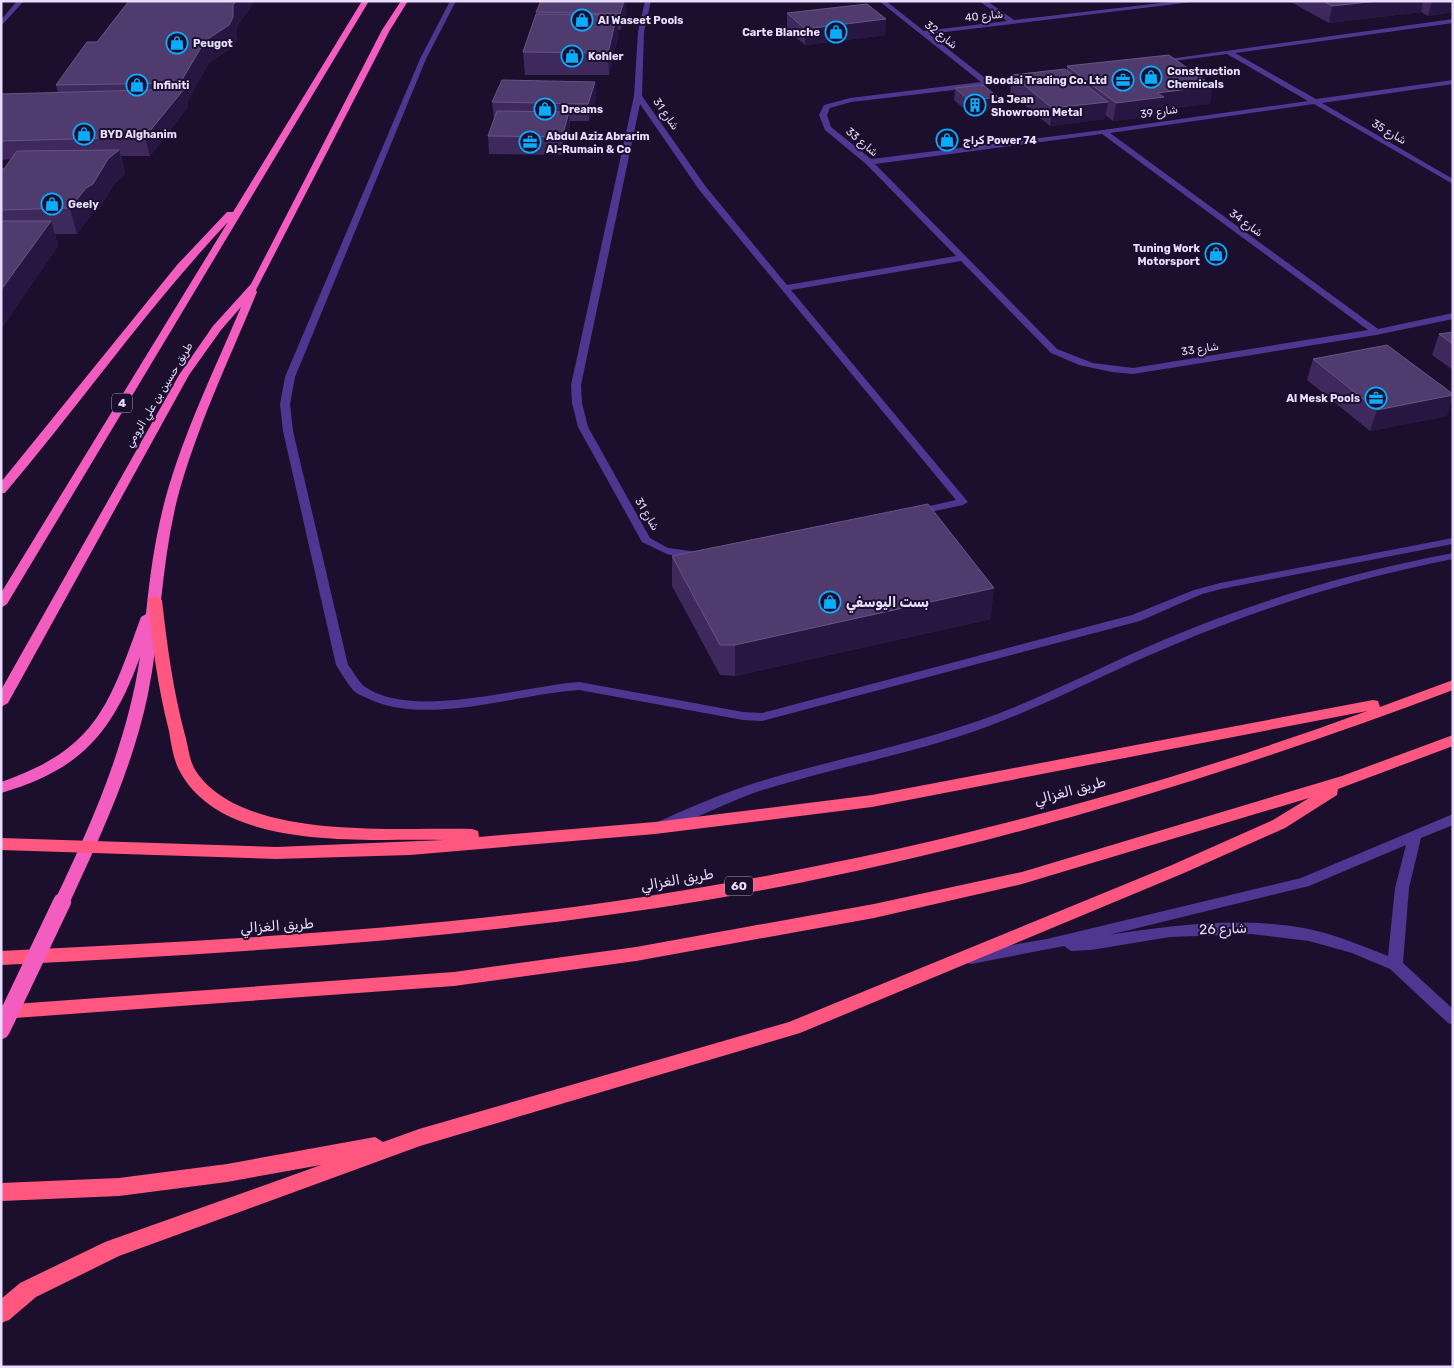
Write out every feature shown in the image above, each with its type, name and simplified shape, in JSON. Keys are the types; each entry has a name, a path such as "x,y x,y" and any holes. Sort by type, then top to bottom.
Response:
{"highway":[{"name":"4","path":"1,604 366,1"},
{"name":"طريق حسين بن علي الرومي","path":"1,702 184,375 217,328 255,284 386,30 405,1"},
{"path":"1,490 36,449 180,267 200,244 243,202"},
{"path":"1,1030 106,809 129,741 150,646 164,530 181,467 255,284"},
{"path":"1,788 54,764 74,751 104,722 113,707 155,600"},
{"path":"155,600 165,681 187,770 199,786 216,800 236,812 261,822 313,831 544,836"},
{"name":"طريق الغزالي","path":"1,958 272,944 459,928 642,904 817,872 980,835 1202,773 1453,685"},
{"path":"1,844 276,853 410,849 544,836 656,828 872,801 1425,695"},
{"path":"1,1012 454,979 636,954 874,911 1022,878 1348,780 1453,740"},
{"path":"1,1314 28,1290 112,1249 419,1138 793,1028 1178,869 1279,824 1348,780"},
{"path":"1,1192 119,1187 168,1181 227,1173 419,1138"}],"street":[{"path":"1,24 21,1"},
{"path":"453,1 423,59 290,377 285,404 288,430 342,665 352,683 371,696 399,704 440,706 547,689 581,686 743,716 762,717 1136,618 1198,592 1220,586 1453,541"},
{"name":"شارع 31","path":"648,1 641,32 638,96 579,367 576,385 577,403 583,427 646,540 672,553 708,555"},
{"name":"32 شارع","path":"882,1 988,84"},
{"path":"982,1 1014,23"},
{"name":"شارع 40","path":"922,33 1197,1"},
{"path":"1152,62 1453,22"},
{"name":"شارع 35","path":"1228,52 1453,182"},
{"name":"شارع 33","path":"1036,77 850,100 827,107 823,115 828,128 869,162 1054,351 1089,366 1111,370 1140,370 1376,332 1453,316"},
{"name":"شارع 39","path":"869,162 1103,132 1453,82"},
{"name":"شارع 31","path":"638,96 703,189 963,502 906,514"},
{"name":"شارع 34","path":"1103,132 1376,332"},
{"path":"785,288 961,258"},
{"path":"656,828 713,802 773,782 912,746 984,723 1051,696 1193,632 1272,603 1390,567 1453,556"},
{"path":"958,960 1046,945 1304,882 1453,819"},
{"path":"1395,966 1402,888 1415,835"},
{"name":"شارع 26","path":"1046,945 1091,944 1170,931 1252,928 1309,935 1356,949 1395,966 1453,1019"}],"building":[{"path":"129,1 236,1 233,5 233,17 229,25 205,41 180,83 56,85 87,42 97,42"},
{"path":"541,1 624,1 620,14 536,12"},
{"path":"1323,1 1378,1 1332,6"},
{"path":"867,4 886,19 805,29 787,13"},
{"path":"536,14 617,15 608,53 523,52"},
{"path":"1169,55 1213,86 1157,93 1164,97 1116,103 1067,66"},
{"path":"1065,69 1108,102 1052,108 1012,75"},
{"path":"502,80 595,82 588,104 492,102"},
{"path":"983,85 998,97 970,101 955,88"},
{"path":"184,89 145,137 1,141 1,94"},
{"path":"497,111 569,112 562,137 488,136"},
{"path":"119,150 108,159 93,184 86,188 70,208 1,210 1,169 4,169 17,151"},
{"path":"1,221 51,221 1,290"},
{"path":"1453,332 1453,344 1439,334"},
{"path":"1387,345 1453,395 1377,410 1313,359"},
{"name":"بست اليوسفي","path":"928,504 994,588 735,645 720,645 672,556"}],"place":[{"name":"Al Waseet Pools","path":"582,20"},
{"name":"Carte Blanche","path":"836,32"},
{"name":"Peugot","path":"177,43"},
{"name":"Kohler","path":"572,56"},
{"name":"Construction Chemicals","path":"1151,77"},
{"name":"Boodai Trading Co. Ltd","path":"1123,80"},
{"name":"Infiniti","path":"137,85"},
{"name":"La Jean Showroom Metal","path":"975,105"},
{"name":"Dreams","path":"545,109"},
{"name":"BYD Alghanim","path":"84,134"},
{"name":"كراج Power 74","path":"947,140"},
{"name":"Abdul Aziz Abrarim Al-Rumain & Co","path":"530,142"},
{"name":"Geely","path":"52,204"},
{"name":"Tuning Work Motorsport","path":"1216,254"},
{"name":"Al Mesk Pools","path":"1376,398"},
{"name":"بست اليوسفي","path":"830,602"}]}
